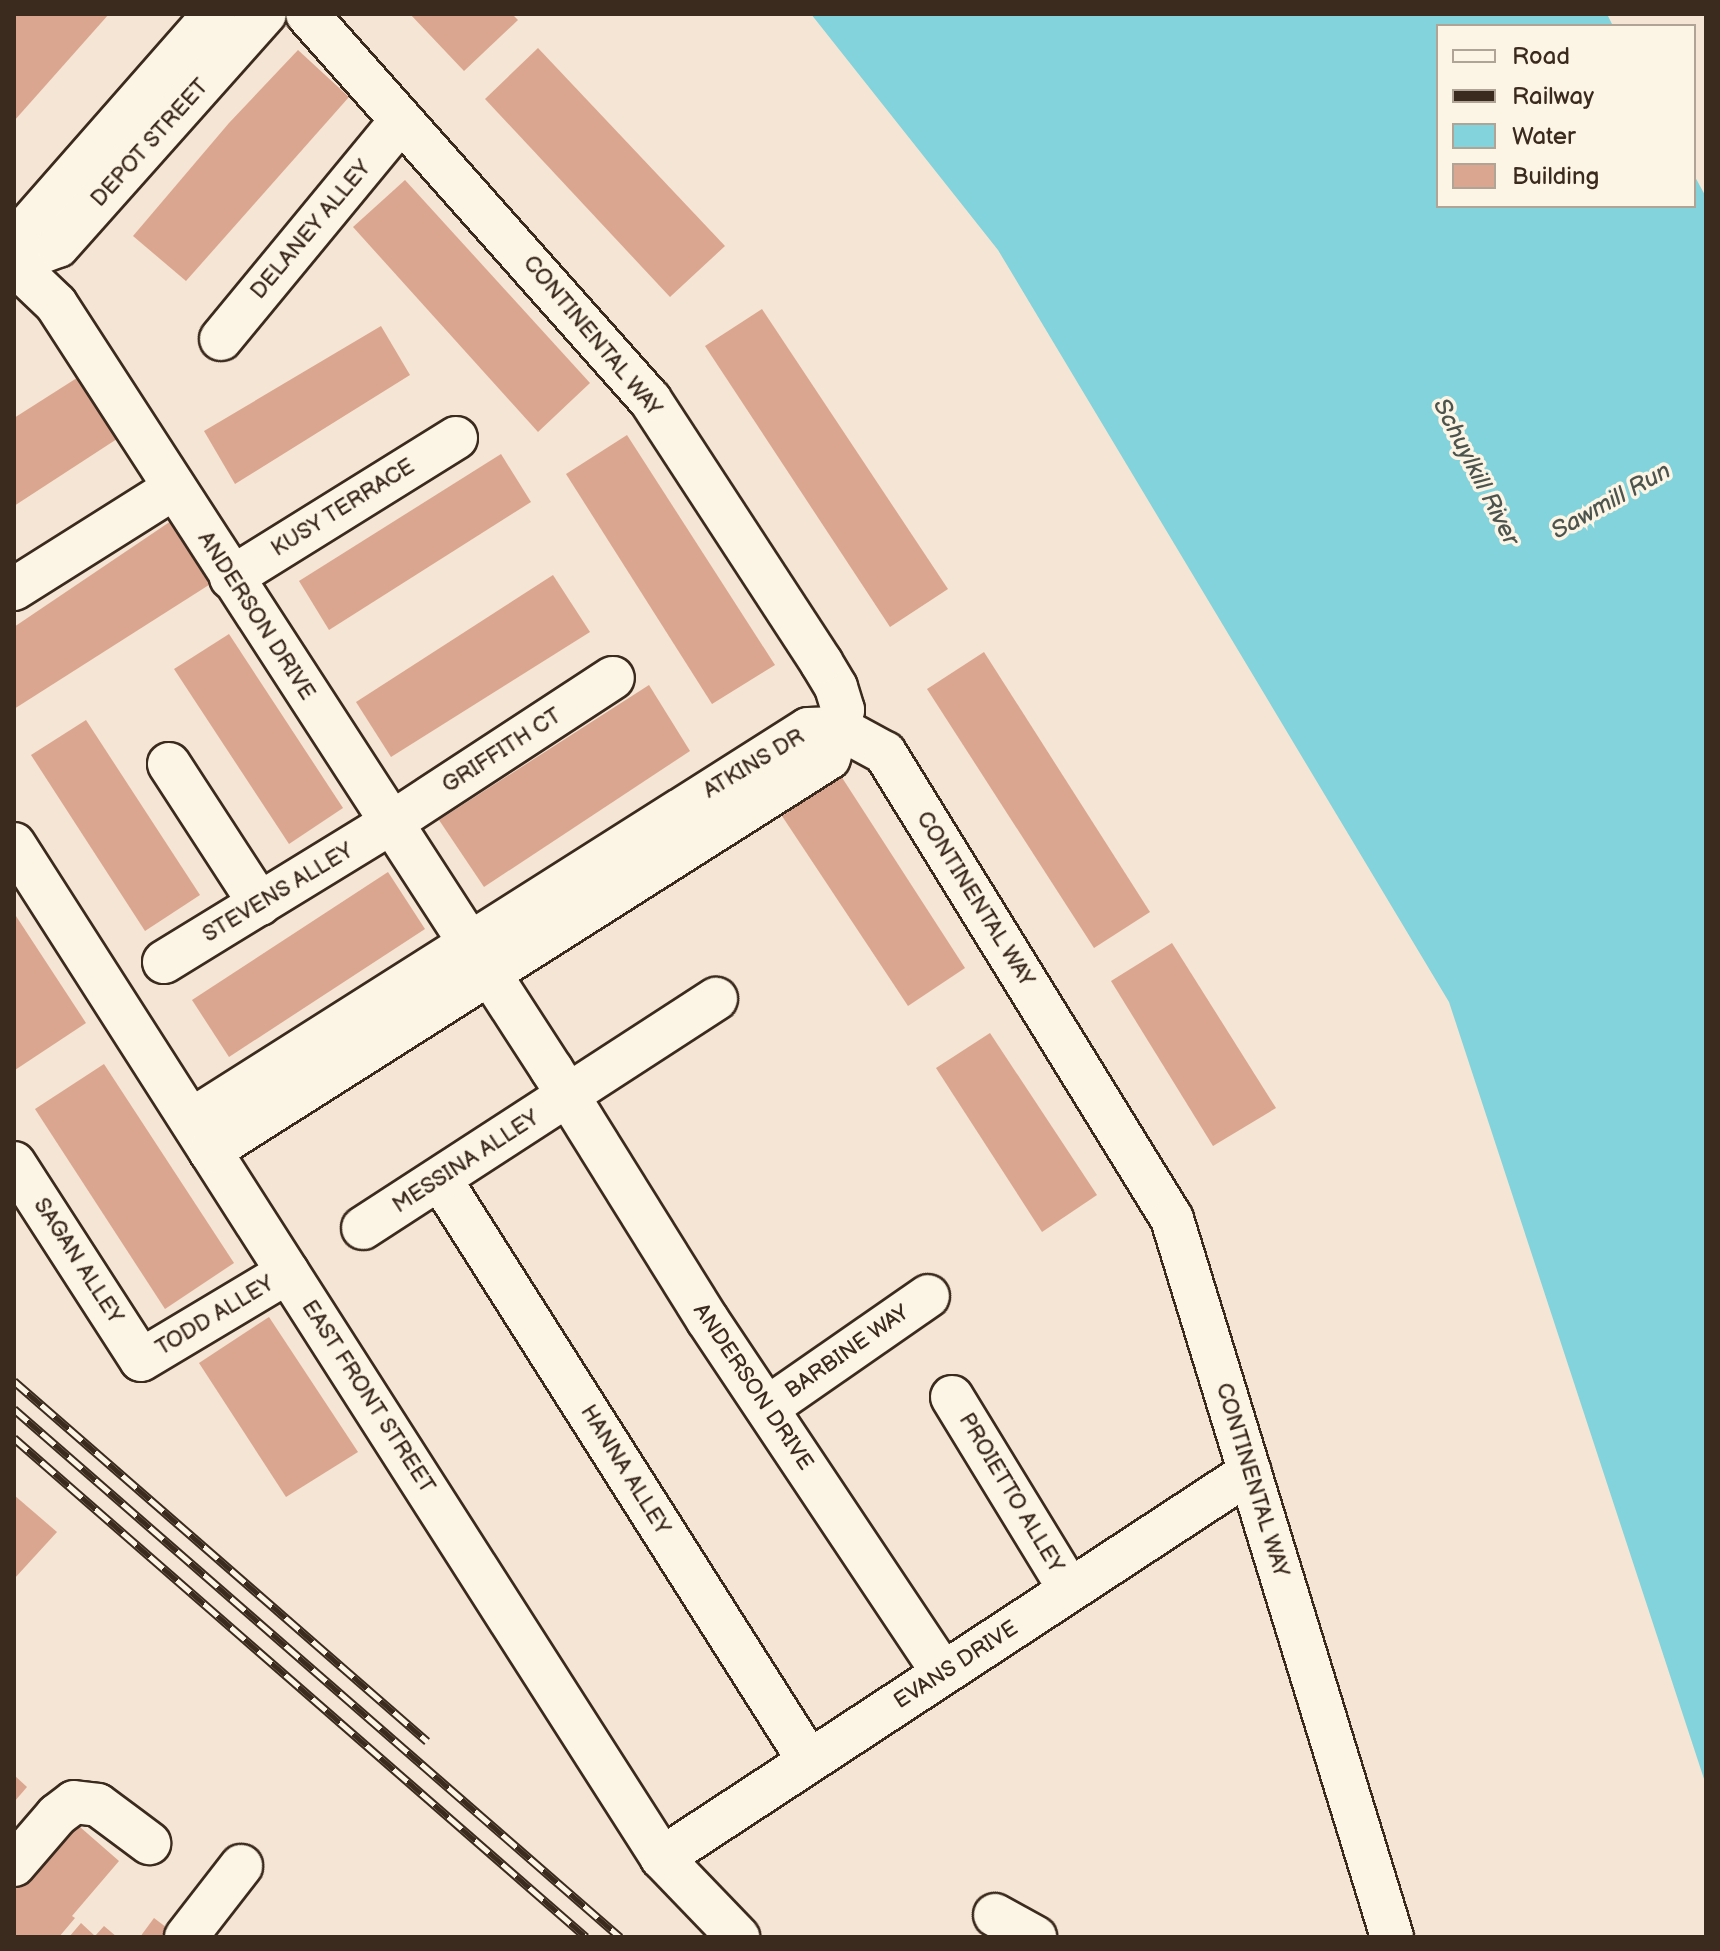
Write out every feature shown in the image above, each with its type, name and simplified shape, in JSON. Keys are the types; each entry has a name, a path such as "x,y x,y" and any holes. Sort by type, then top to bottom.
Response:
{"street":[{"name":"DEPOT STREET","path":"17,264 28,226 214,14"},
{"name":"DEPOT STREET","path":"17,264 58,246 265,14"},
{"name":"CONTINENTAL WAY","path":"307,14 650,400 836,687 843,710 839,728 885,753 1172,1219 1392,1937"},
{"name":"DELANEY ALLEY","path":"221,339 401,121"},
{"name":"ANDERSON DRIVE","path":"17,264 56,304 569,1097 707,1319 943,1673"},
{"name":"KUSY TERRACE","path":"231,578 456,438"},
{"path":"14,589 173,489"},
{"name":"GRIFFITH CT","path":"391,823 613,678"},
{"name":"ATKINS DR","path":"200,1135 478,959 808,729 839,728"},
{"path":"169,764 260,904"},
{"name":"STEVENS ALLEY","path":"164,962 391,823"},
{"name":"EAST FRONT STREET","path":"14,844 662,1858 738,1937"},
{"name":"MESSINA ALLEY","path":"363,1228 716,999"},
{"name":"SAGAN ALLEY","path":"14,1163 141,1360"},
{"name":"HANNA ALLEY","path":"440,1179 809,1761"},
{"name":"TODD ALLEY","path":"141,1360 288,1272"},
{"name":"BARBINE WAY","path":"767,1408 928,1296"},
{"name":"PROIETTO ALLEY","path":"952,1397 1070,1590"},
{"name":"EVANS DRIVE","path":"662,1858 1250,1472"},
{"path":"14,1865 57,1815 74,1802 98,1805 149,1843"},
{"path":"186,1937 241,1866"},
{"path":"995,1915 1035,1937"}],"water":[{"path":"811,14 1607,14 1612,24 1436,24 1436,208 1696,208 1696,179 1706,197 1706,1785 1449,1002 998,250"}],"building":[{"path":"14,14 109,14 14,121"},
{"path":"410,14 512,14 518,20 464,71"},
{"path":"538,48 725,246 670,297 485,99"},
{"path":"298,50 349,97 186,281 133,236 229,123"},
{"path":"405,180 590,383 538,432 353,227"},
{"path":"762,309 948,589 890,627 705,346"},
{"path":"381,326 410,375 235,484 204,431"},
{"path":"80,376 120,437 14,506 14,418"},
{"path":"627,435 775,665 712,704 566,474"},
{"path":"501,454 531,502 329,630 299,581"},
{"path":"171,521 212,583 14,709 14,627"},
{"path":"553,575 590,632 391,757 356,702"},
{"path":"229,634 343,808 289,844 174,669"},
{"path":"984,652 1150,912 1094,948 927,689"},
{"path":"649,685 690,751 484,887 439,820"},
{"path":"86,720 200,895 145,931 31,755"},
{"path":"841,776 965,968 908,1006 782,816"},
{"path":"388,872 425,929 229,1057 192,1000"},
{"path":"14,913 86,1023 15,1070 14,1068"},
{"path":"1172,943 1276,1108 1213,1146 1111,981"},
{"path":"990,1033 1097,1195 1042,1232 936,1068"},
{"path":"104,1064 234,1263 165,1309 35,1109"},
{"path":"269,1317 358,1452 286,1497 199,1363"},
{"path":"14,1495 57,1532 14,1579"},
{"path":"14,1775 27,1787 14,1802"},
{"path":"72,1820 119,1861 72,1916 75,1918 59,1937 14,1937 14,1886"},
{"path":"154,1918 171,1931 166,1937 140,1937"},
{"path":"81,1923 95,1936 104,1926 117,1937 69,1937"}],"railway":[{"path":"14,1381 427,1741"},
{"path":"14,1409 620,1937"},
{"path":"14,1438 586,1937"}],"water label":[{"name":"Schuylkill River","path":"1476,472"},
{"name":"Sawmill Run","path":"1611,501"}]}
